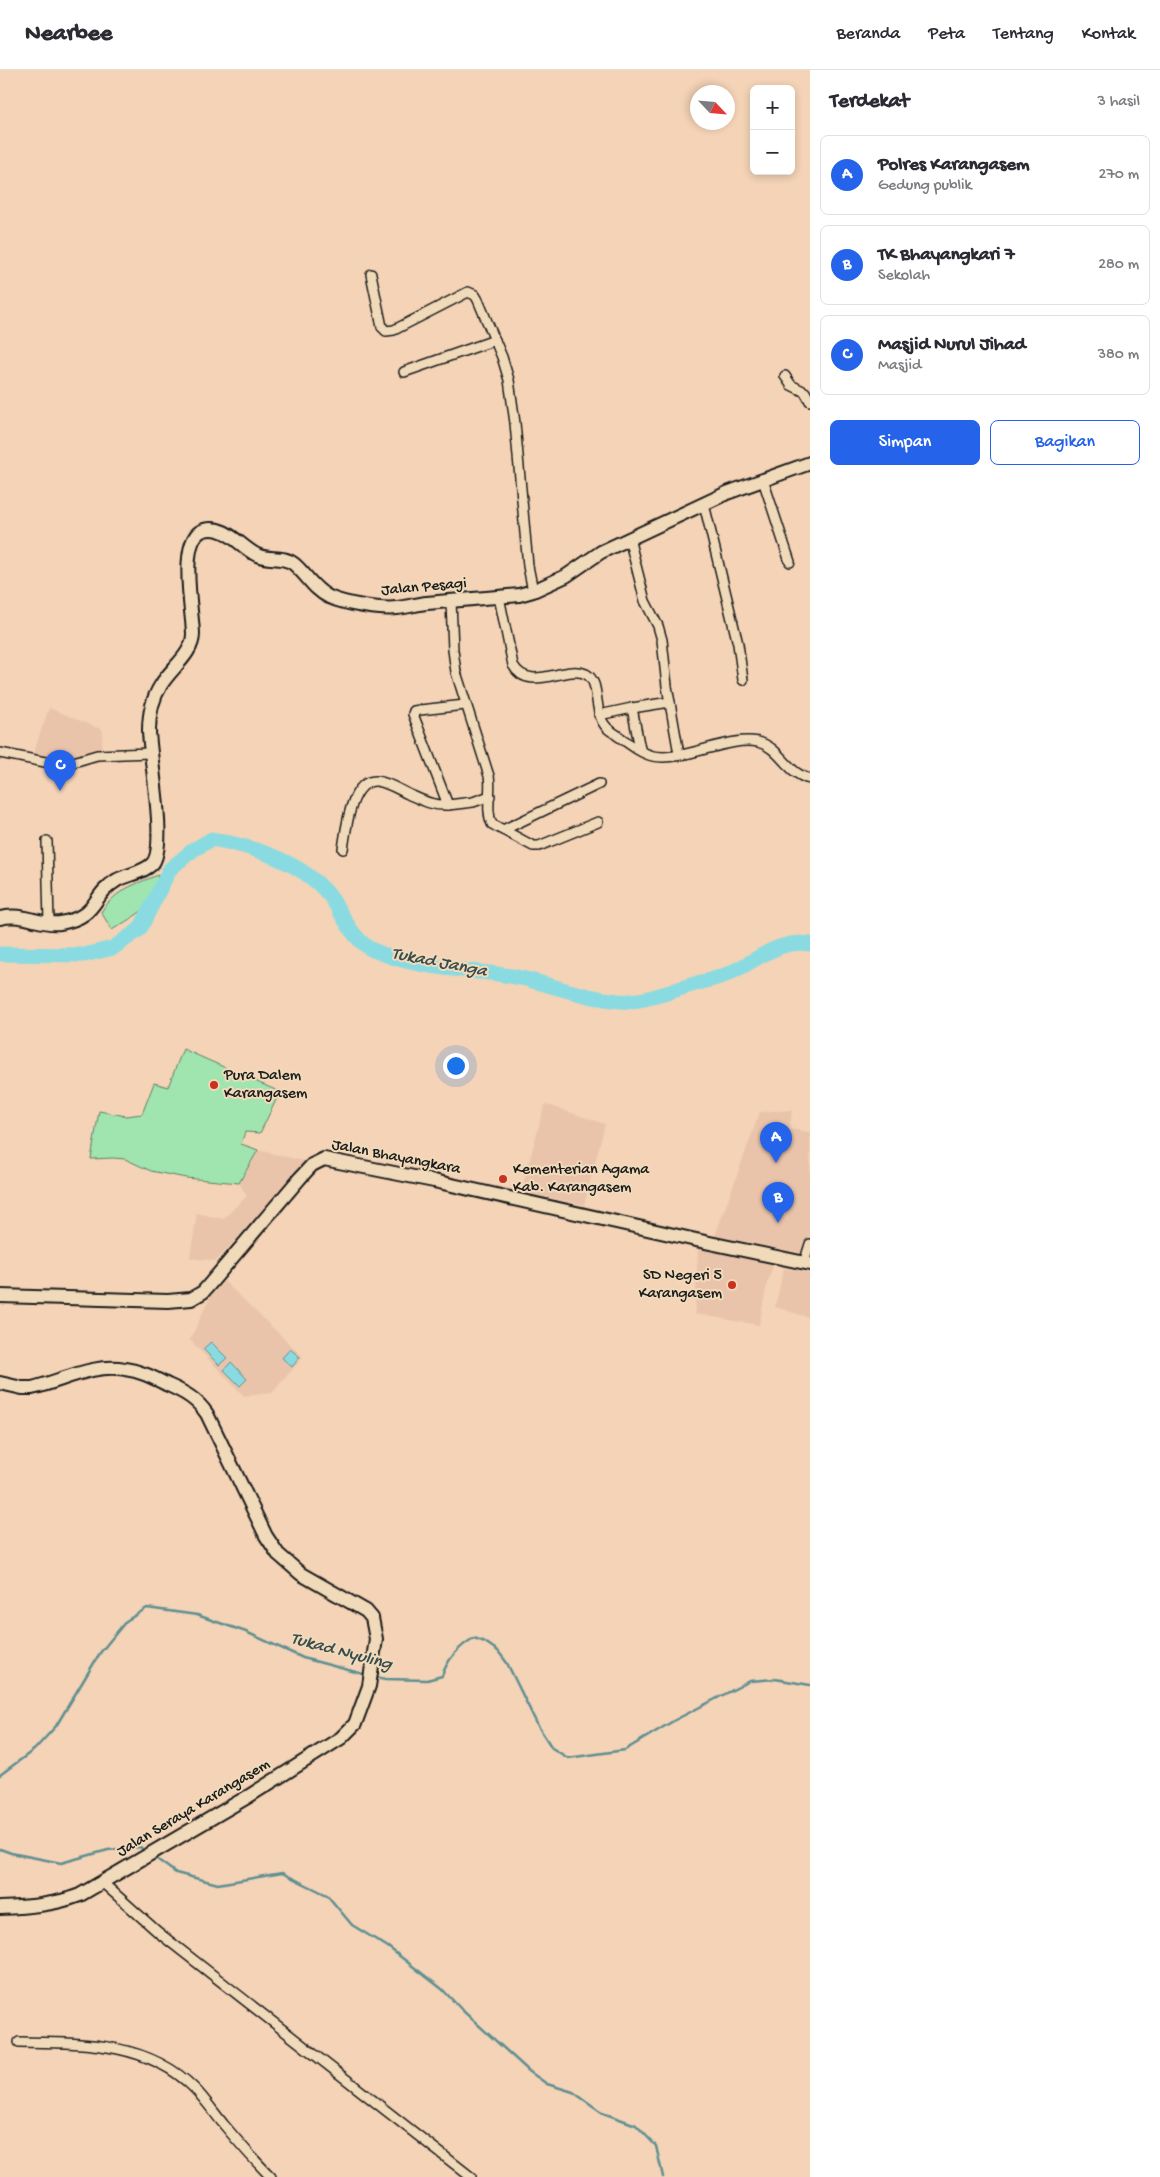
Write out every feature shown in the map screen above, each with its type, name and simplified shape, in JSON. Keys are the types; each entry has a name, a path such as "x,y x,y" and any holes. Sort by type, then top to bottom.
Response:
{"street":[{"path":"371,274 382,327 386,331 394,330 468,292 475,295 478,300 509,380 532,592"},
{"path":"404,372 495,340"},
{"path":"785,376 791,385 808,395 810,401"},
{"name":"Jalan Pesagi","path":"0,918 18,916 58,924 84,916 117,880 144,870 155,860 157,849 157,811 150,753 150,712 153,699 160,686 191,644 193,633 187,589 188,572 196,534 201,531 216,530 224,532 258,556 291,562 319,591 338,600 384,609 425,603 519,595 532,592 566,576 601,552 629,538 704,504 810,462"},
{"path":"762,480 790,562"},
{"path":"704,504 738,644 743,680"},
{"path":"629,538 645,601 661,636 679,754"},
{"path":"499,597 512,665 516,670 523,676 537,678 580,672 589,675 594,683 599,716 608,729 640,749 656,756 679,754 740,742 759,742 776,753 791,769 810,779"},
{"path":"451,601 454,658 465,705 489,776 490,820 496,827 533,846 539,846 598,822"},
{"path":"599,716 670,702"},
{"path":"448,805 413,714 414,711 465,705"},
{"path":"632,708 634,729 640,749"},
{"path":"0,753 55,764 70,763 97,756 150,753"},
{"path":"343,849 352,805 362,786 368,782 382,782 428,804 448,805 473,802 490,796"},
{"path":"502,830 599,784"},
{"path":"47,841 49,923"},
{"name":"Jalan Bhayangkara","path":"0,1296 168,1301 191,1299 203,1292 213,1282 255,1229 312,1165 324,1159 434,1180 705,1242 807,1263"},
{"path":"807,1263 810,1244"},
{"name":"Jalan Seraya Karangasem","path":"0,1384 32,1388 92,1370 125,1368 150,1376 189,1395 208,1414 260,1525 275,1550 301,1574 366,1611 374,1623 376,1640 369,1686 355,1724 342,1738 163,1848 80,1895 59,1902 0,1908"},
{"path":"103,1883 159,1933 471,2177"},
{"path":"19,2042 106,2045 157,2061 175,2072 194,2088 230,2132 271,2177"}],"shaded area":[{"path":"49,708 103,730 100,762 81,767 31,760"},
{"path":"545,1104 605,1124 584,1205 521,1192"},
{"path":"792,1110 790,1129 810,1132 810,1255 715,1236 760,1112"},
{"path":"258,1150 308,1162 216,1261 190,1258 197,1213 223,1219 247,1196 239,1183"},
{"name":"SD Negeri 5 Karangasem","path":"698,1247 774,1262 767,1284 759,1325 695,1314"},
{"path":"784,1268 810,1273 810,1318 775,1307"},
{"path":"224,1281 303,1357 272,1393 244,1396 190,1340 212,1293"}],"green space":[{"path":"158,875 153,895 144,909 112,930 101,912 107,904 126,889"},
{"path":"183,1049 280,1092 260,1133 245,1132 241,1144 258,1150 239,1183 186,1178 151,1171 125,1159 91,1159 99,1111 126,1116 142,1114 154,1083 168,1087"}],"water":[{"path":"211,1342 227,1358 219,1365 203,1349"},
{"path":"290,1349 300,1357 292,1367 282,1358"},
{"path":"231,1362 247,1379 240,1386 224,1370"}],"waterway":[{"name":"Tukad Janga","path":"0,954 84,955 113,948 140,929 170,869 193,850 212,839 260,851 305,873 329,895 353,933 373,950 423,965 511,976 603,999 628,1001 654,997 725,975 778,948 799,943 810,944"},
{"name":"Tukad Nyuling","path":"0,1775 35,1749 56,1726 100,1653 126,1621 147,1608 197,1615 246,1632 303,1658 367,1675"},
{"name":"Tukad Nyuling","path":"375,1677 427,1680 442,1676 450,1659 463,1645 474,1638 485,1642 498,1651 507,1663 538,1726 552,1748 568,1758 625,1750 675,1720 750,1681 775,1679 810,1685"},
{"path":"0,1849 61,1863 108,1850 140,1847 145,1851"},
{"path":"154,1857 176,1873 218,1884 282,1873 327,1895 352,1925 388,1947 442,1989 462,2010 530,2072 547,2084 573,2092 603,2113 636,2125 656,2146 663,2177"}],"place":[{"name":"Masjid Nurul Jihad","path":"60,791"},
{"name":"Pura Dalem Karangasem","path":"214,1085"},
{"name":"Polres Karangasem","path":"776,1163"},
{"name":"Kementerian Agama Kab. Karangasem","path":"503,1179"},
{"name":"TK Bhayangkari 7","path":"778,1223"},
{"name":"SD Negeri 5 Karangasem","path":"732,1285"}]}
